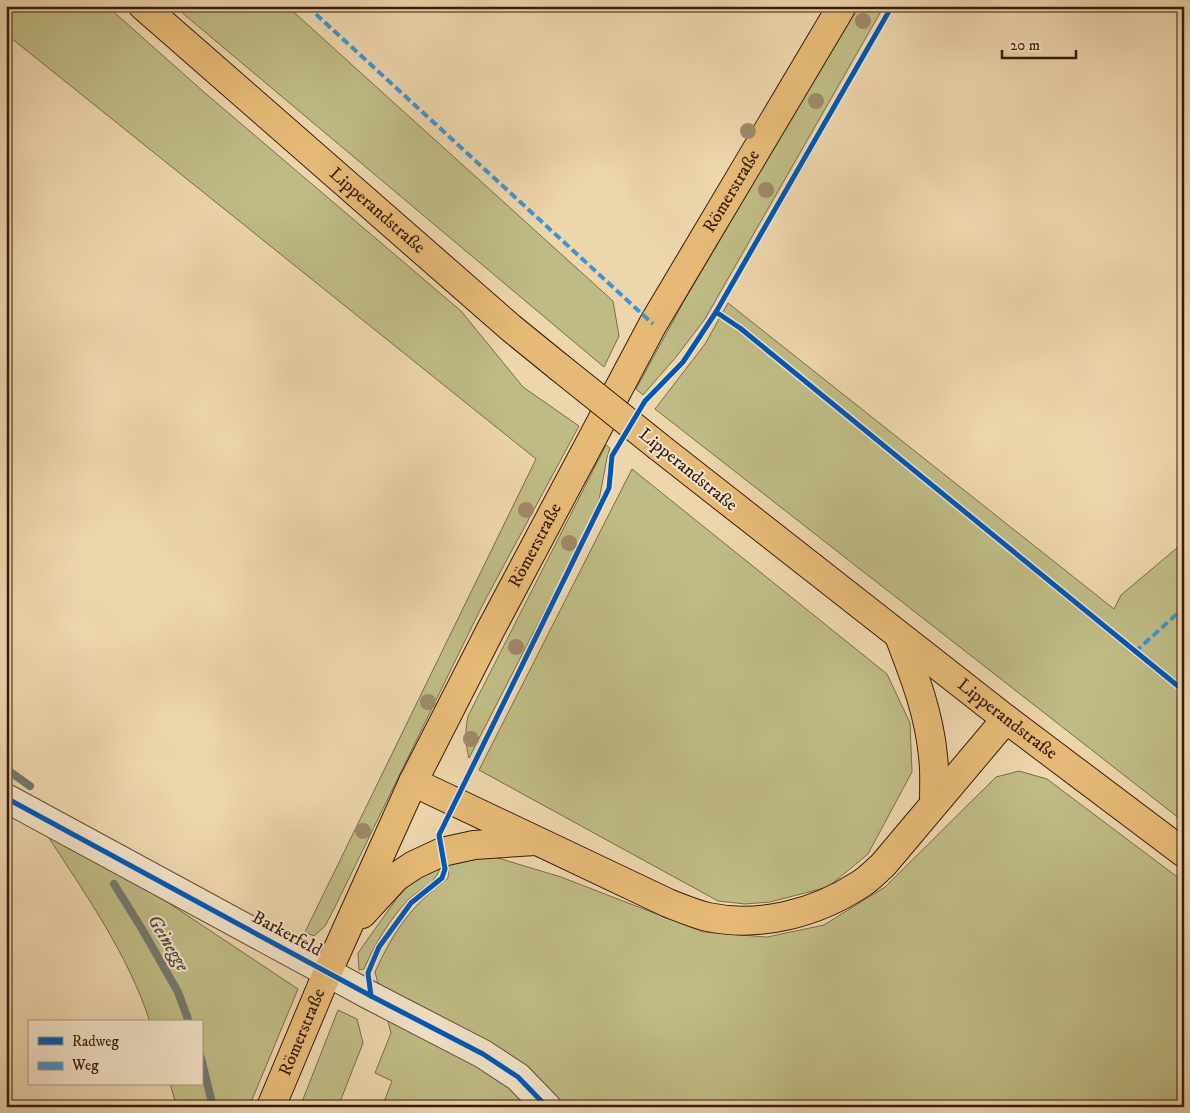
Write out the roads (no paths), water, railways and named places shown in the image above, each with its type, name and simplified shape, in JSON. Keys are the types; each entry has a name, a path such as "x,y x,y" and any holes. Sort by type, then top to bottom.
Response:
{"main road":[{"name":"Lipperandstraße","path":"143,6 511,328 899,636 1184,853"},
{"name":"Römerstraße","path":"271,1107 328,971 414,782 500,611 654,324 842,6"},
{"path":"899,636 922,695 928,721 934,756 934,802"},
{"path":"414,782 668,903 708,917 750,921 790,916 830,902 861,884 883,865 934,802 1006,719"},
{"path":"346,931 396,876 428,859 452,849 474,845 537,841"}],"street":[{"name":"Barkerfeld","path":"6,798 483,1054 518,1078 547,1107"}],"waterway":[{"name":"Geinegge","path":"6,769 30,786"},
{"name":"Geinegge","path":"114,884 178,992 188,1020"},
{"name":"Geinegge","path":"202,1062 213,1107"}]}
